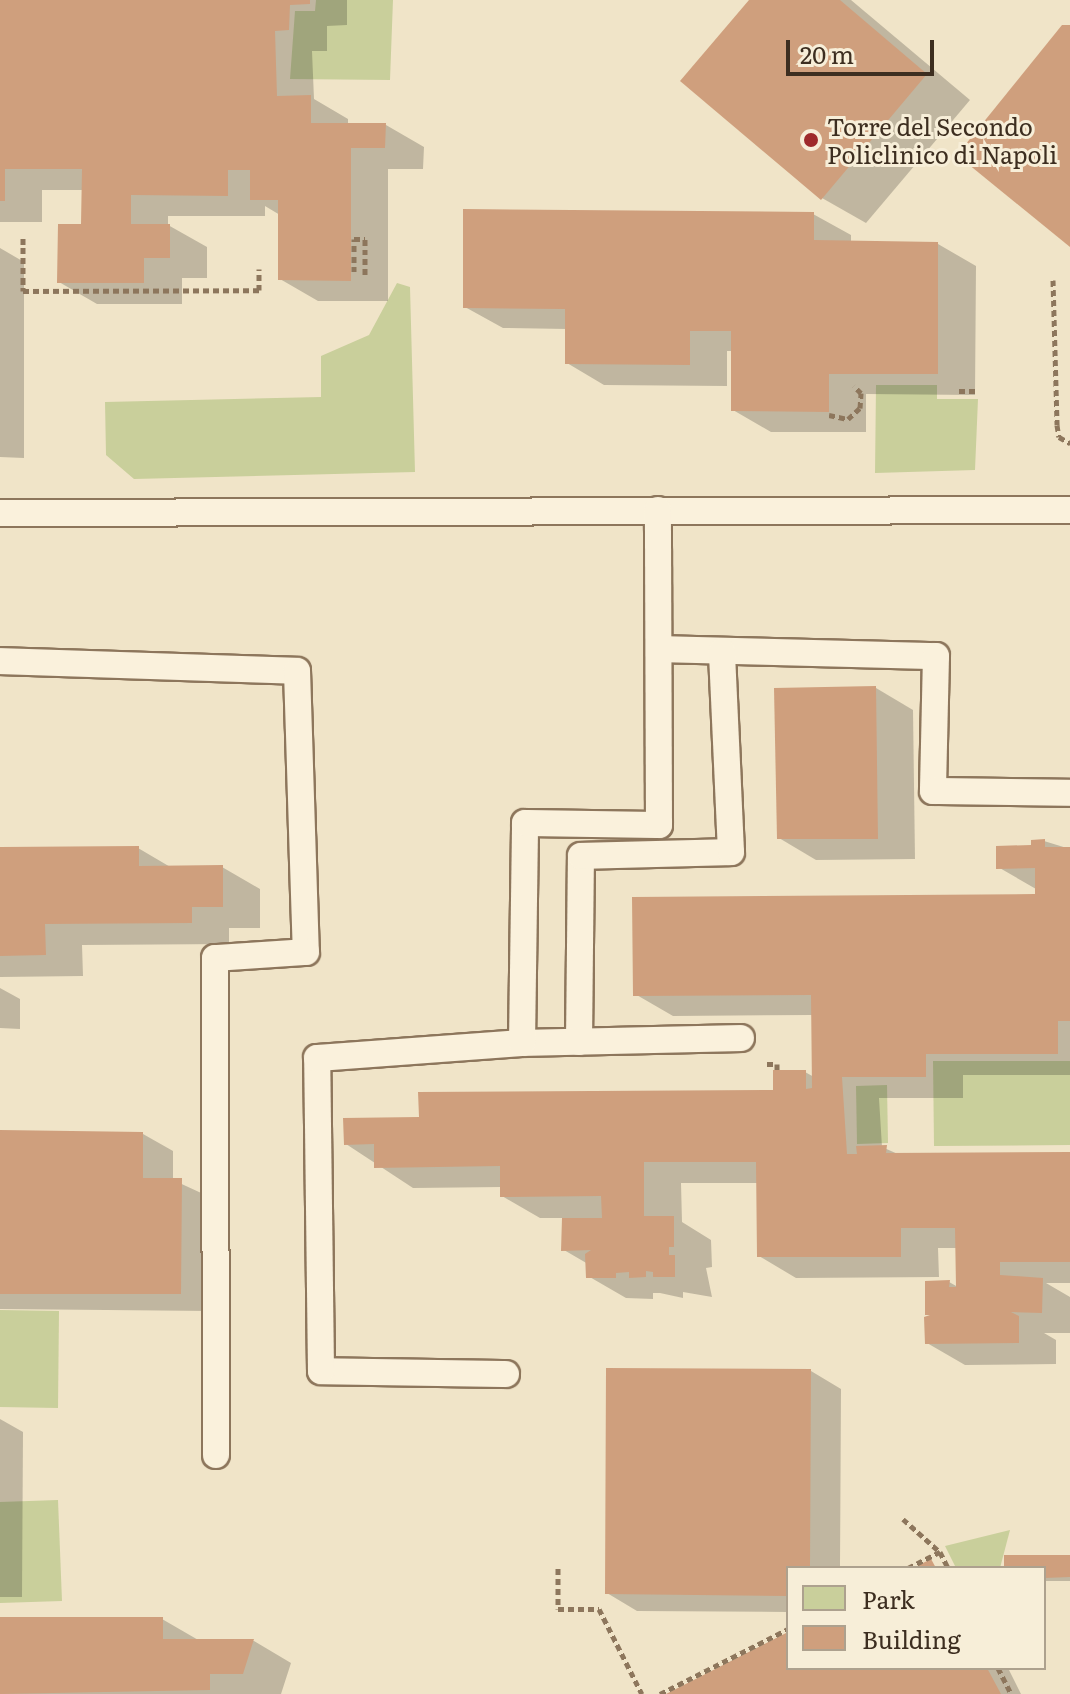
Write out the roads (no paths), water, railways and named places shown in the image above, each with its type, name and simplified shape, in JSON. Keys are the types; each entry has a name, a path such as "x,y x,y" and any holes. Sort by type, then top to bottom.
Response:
{"lane":[{"path":"522,1043 525,823 659,825 661,649 658,510"},
{"path":"0,513 1070,510"},
{"path":"661,649 936,656 933,791 1070,793"},
{"path":"579,1042 581,856 731,852 722,651"},
{"path":"0,661 297,671 306,952 215,958 216,1455"},
{"path":"506,1374 321,1371 317,1058 522,1043 741,1038"}],"place":[{"name":"Torre del Secondo Policlinico di Napoli","path":"811,140"}]}
